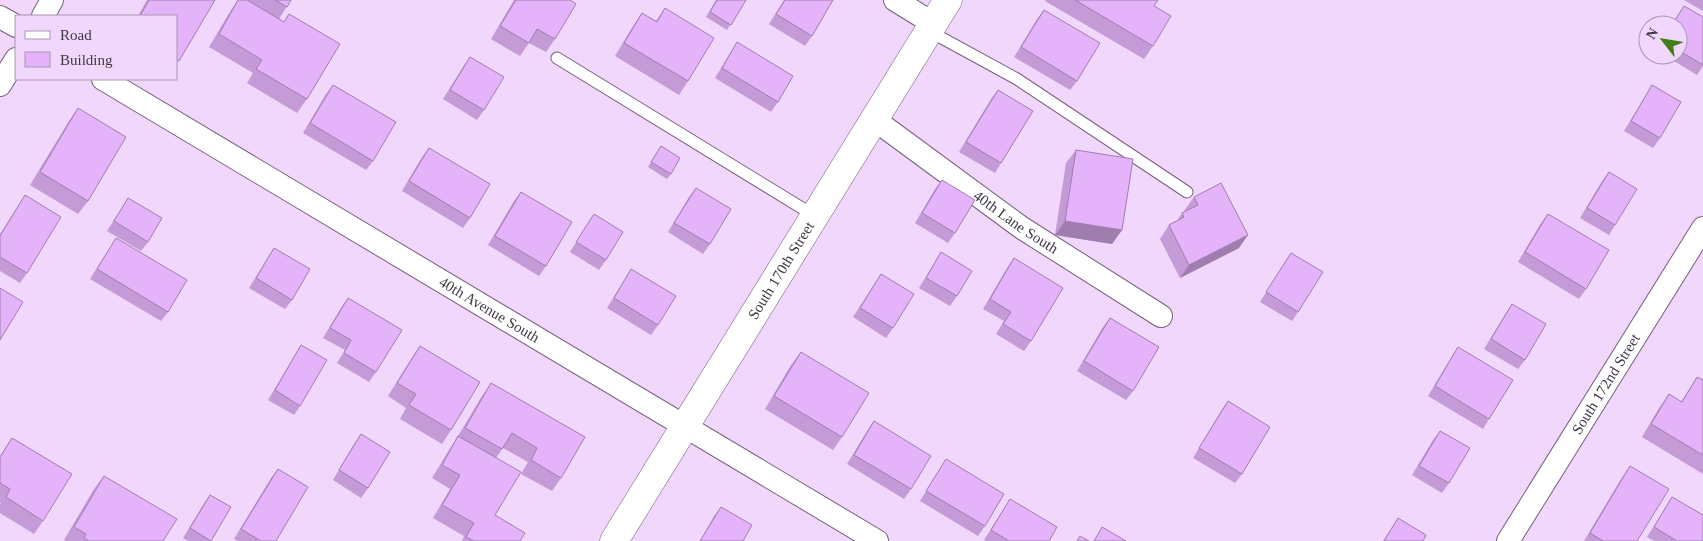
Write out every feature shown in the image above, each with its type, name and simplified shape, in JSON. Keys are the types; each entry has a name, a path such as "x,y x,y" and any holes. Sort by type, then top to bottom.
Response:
{"street":[{"path":"44,15 52,0"},
{"path":"895,0 932,27"},
{"name":"South 170th Street","path":"614,541 948,0"},
{"path":"0,16 15,25"},
{"path":"0,86 15,61"},
{"name":"40th Avenue South","path":"105,80 877,541"},
{"name":"40th Lane South","path":"875,120 1022,228 1161,316"},
{"name":"South 172nd Street","path":"1508,541 1703,228"}],"lane":[{"path":"932,27 1017,79 1187,192"},
{"path":"557,58 815,216"}],"building":[{"path":"149,0 215,0 179,61 178,15 141,15"},
{"path":"238,0 247,0 284,22 289,14 340,44 307,99 256,69 262,60 219,34"},
{"path":"275,0 291,0 287,7"},
{"path":"516,0 570,0 576,4 555,39 537,29 529,43 500,26"},
{"path":"717,0 746,0 731,25 710,12"},
{"path":"785,0 833,0 812,36 776,14"},
{"path":"1075,0 1158,0 1154,6 1171,16 1153,46"},
{"path":"1684,6 1703,17 1703,65 1688,56 1688,15 1678,15"},
{"path":"665,8 714,38 688,81 624,43 642,13 657,22"},
{"path":"1044,10 1100,43 1077,81 1021,47"},
{"path":"737,42 793,76 778,102 722,68"},
{"path":"470,57 504,77 484,110 450,90"},
{"path":"333,85 396,122 373,161 310,123"},
{"path":"1652,85 1681,102 1660,138 1631,121"},
{"path":"998,90 1033,111 1001,163 966,142"},
{"path":"78,108 126,137 88,201 40,172"},
{"path":"661,146 680,158 671,174 651,162"},
{"path":"429,148 490,184 470,218 409,181"},
{"path":"1076,150 1133,159 1122,230 1065,221"},
{"path":"1609,172 1637,189 1615,225 1587,208"},
{"path":"942,180 975,200 955,233 922,213"},
{"path":"1221,183 1248,235 1189,265 1169,225 1184,217 1182,213 1198,205 1194,197"},
{"path":"696,188 731,209 710,244 674,223"},
{"path":"521,192 572,222 546,266 495,236"},
{"path":"25,195 61,217 27,273 0,257 0,236"},
{"path":"128,198 162,218 148,242 114,221"},
{"path":"594,214 623,232 606,260 576,242"},
{"path":"1548,214 1609,250 1586,289 1525,252"},
{"path":"116,238 187,280 168,312 97,269"},
{"path":"274,248 310,269 292,300 256,278"},
{"path":"941,252 972,271 957,296 926,278"},
{"path":"1291,253 1323,272 1298,312 1266,292"},
{"path":"1014,258 1063,288 1031,341 1003,324 1011,312 990,299"},
{"path":"631,269 676,296 658,325 614,298"},
{"path":"881,274 914,294 893,328 860,308"},
{"path":"0,288 23,302 0,340"},
{"path":"348,298 402,330 376,372 344,353 351,340 330,328"},
{"path":"1512,304 1546,324 1525,360 1491,339"},
{"path":"1110,318 1159,347 1133,391 1084,361"},
{"path":"301,345 327,360 300,406 275,390"},
{"path":"420,346 480,382 451,430 409,405 416,394 397,383"},
{"path":"1458,347 1513,380 1489,419 1435,386"},
{"path":"801,352 869,393 842,437 774,396"},
{"path":"1697,377 1703,380 1703,455 1651,424 1669,394 1682,402"},
{"path":"491,383 585,437 561,478 531,460 537,448 512,433 502,449 465,428"},
{"path":"1228,401 1270,427 1242,474 1199,448"},
{"path":"874,421 931,456 911,489 854,455"},
{"path":"1440,431 1470,448 1449,483 1419,466"},
{"path":"361,434 390,452 368,488 339,470"},
{"path":"458,436 521,472 495,515 525,533 520,541 474,541 466,537 474,523 442,505 460,475 442,465"},
{"path":"12,438 72,474 43,521 6,497 10,489 0,483 0,457"},
{"path":"946,459 1004,494 985,526 926,491"},
{"path":"1630,466 1669,489 1637,541 1603,541 1590,533"},
{"path":"278,469 308,487 276,541 261,541 241,529"},
{"path":"104,476 177,519 163,541 89,541 84,538 86,534 74,527"},
{"path":"210,495 231,507 211,541 190,528"},
{"path":"1672,497 1703,515 1703,541 1677,541 1654,527"},
{"path":"1010,499 1057,527 1049,541 1009,541 991,530"},
{"path":"721,507 752,525 743,541 700,541"},
{"path":"1398,518 1426,535 1423,541 1384,541"},
{"path":"1102,527 1126,541 1094,541"},
{"path":"1080,536 1089,541 1077,541"}]}
